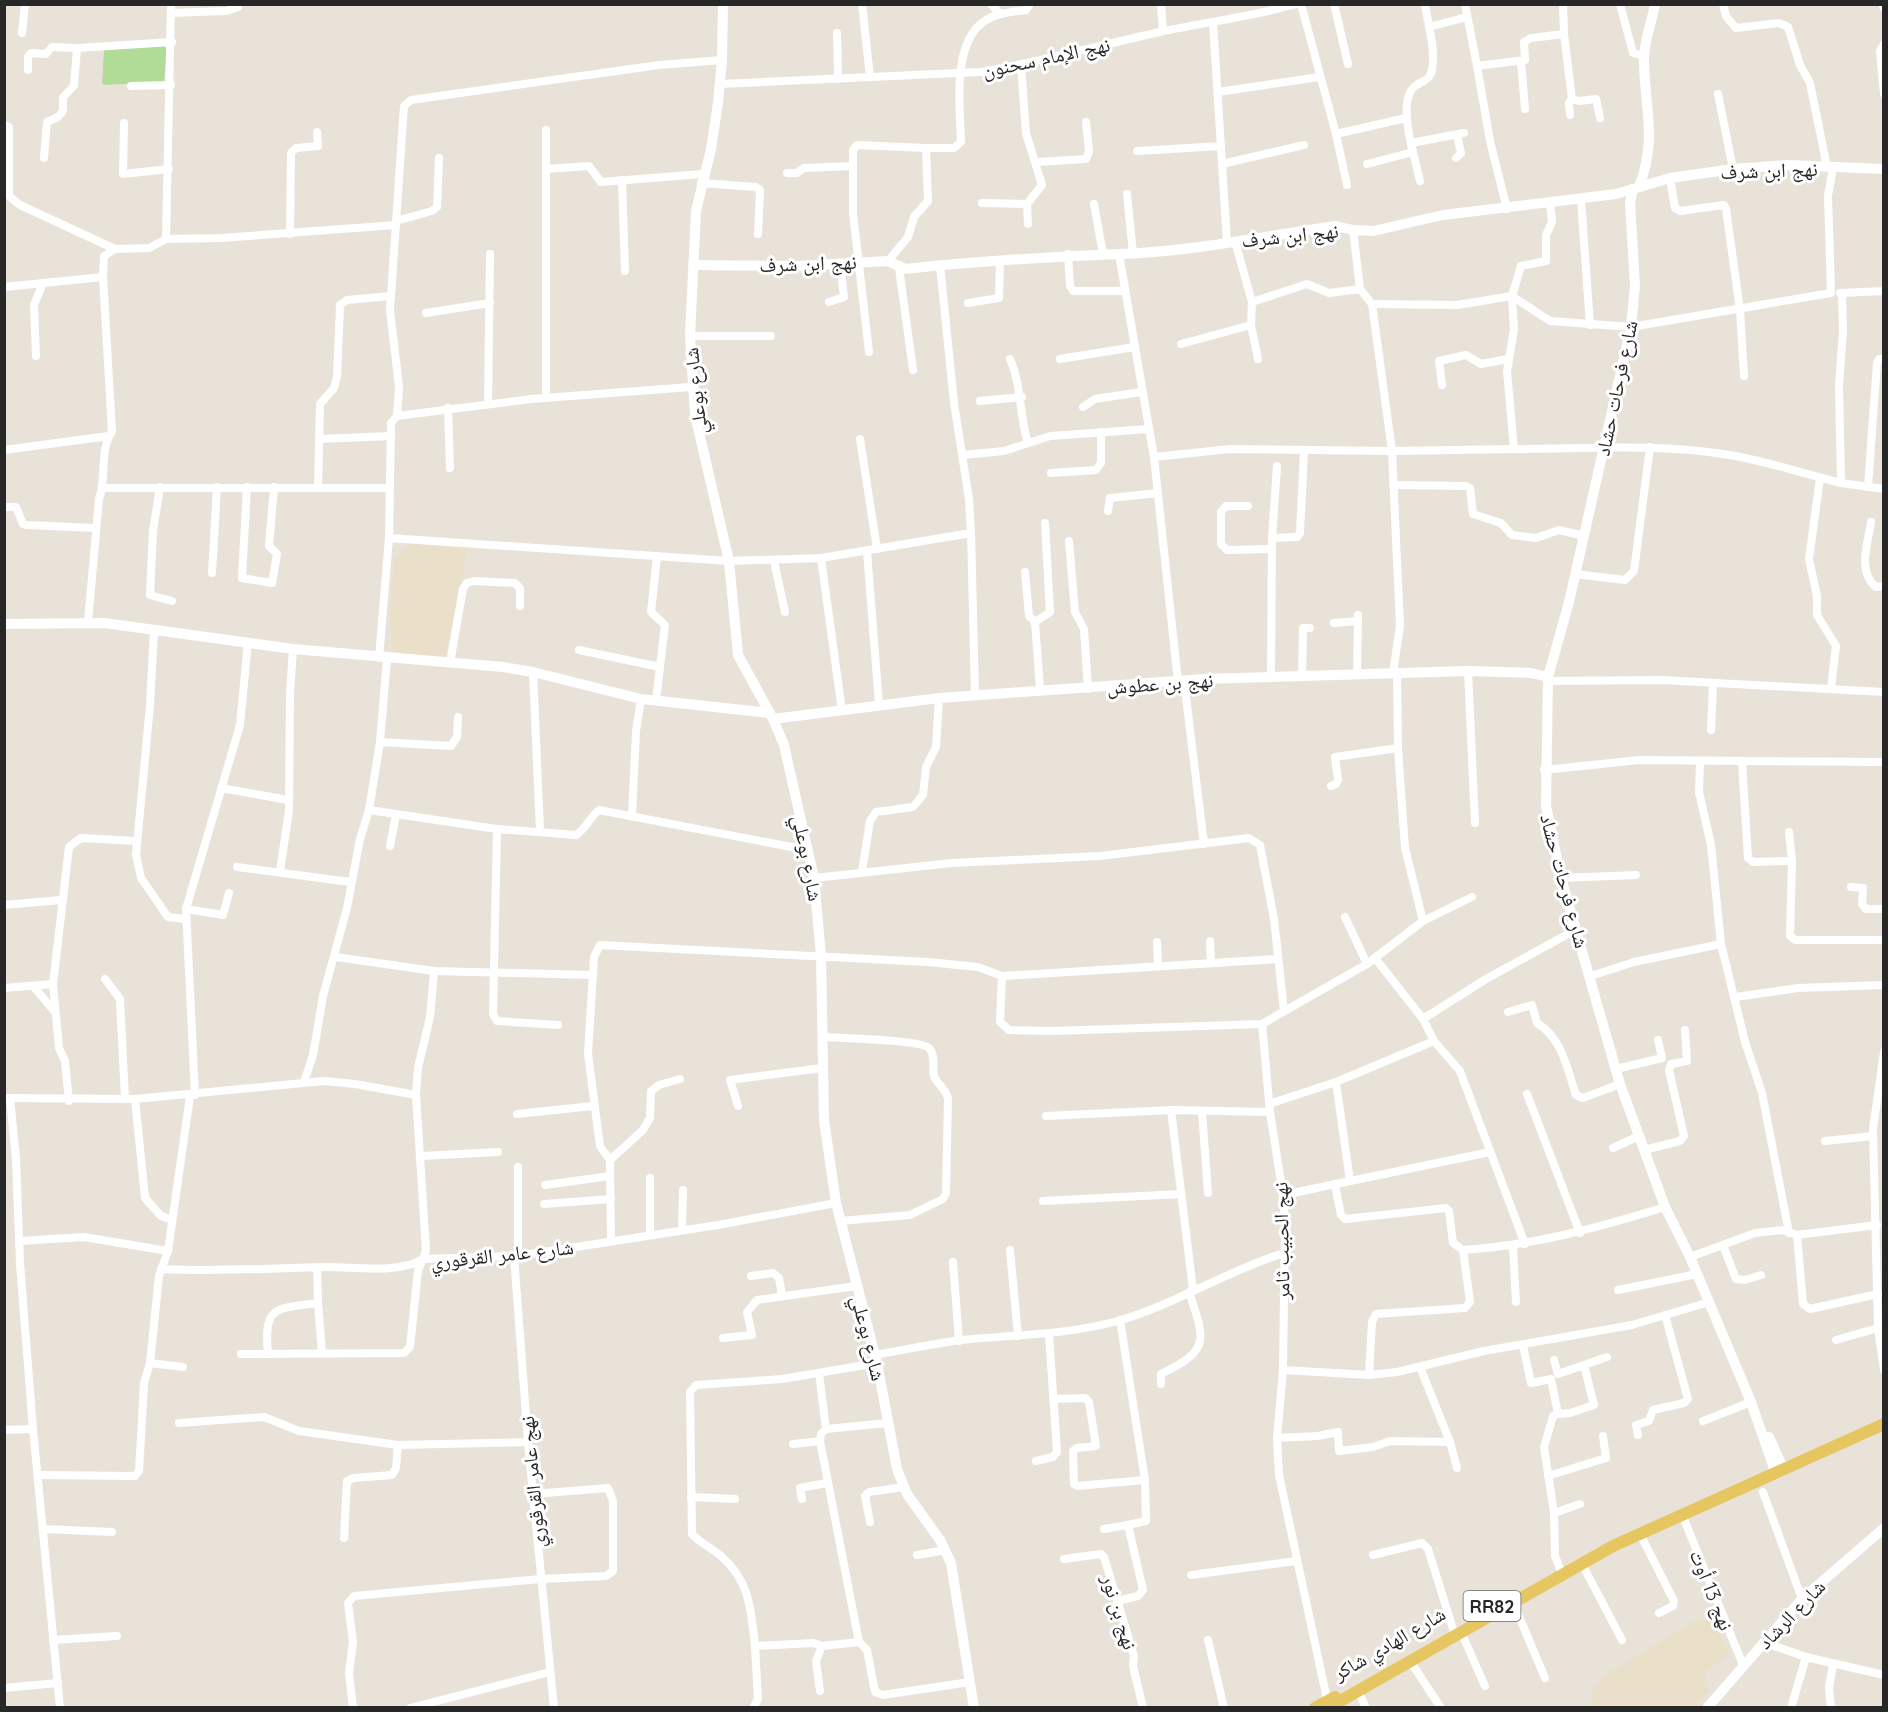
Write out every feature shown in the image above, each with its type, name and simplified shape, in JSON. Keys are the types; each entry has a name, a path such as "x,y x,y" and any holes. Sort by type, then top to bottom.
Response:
{"main road":[{"name":"شارع الهادي شاكر","path":"1561,1572 1582,1564 1678,1516 1884,1424"},
{"name":"شارع الهادي شاكر","path":"1328,1705 1613,1540 1660,1518 1678,1516"},
{"name":"شارع الهادي شاكر","path":"1484,1615 1513,1602 1524,1591"},
{"name":"شارع الهادي شاكر","path":"1315,1707 1328,1705 1358,1690 1410,1661 1457,1630"}],"street":[{"path":"22,33 25,4"},
{"name":"شارع بوعلي","path":"723,4 720,84 711,150 702,179 693,264 690,336 692,387 698,435 729,561 738,655 772,716 784,746 814,878 821,956 822,1068 827,1151 836,1203 876,1359 897,1469 911,1502 946,1550 951,1563 974,1707"},
{"path":"862,4 870,77"},
{"path":"991,4 1000,14"},
{"path":"869,352 853,213 853,150 857,145 954,148 961,142 959,73 970,36 982,22 1000,14 1026,10 1030,4"},
{"path":"1161,4 1163,31"},
{"name":"نهج الإمام سحنون","path":"720,84 959,73 1021,65 1163,31 1263,14 1296,4"},
{"path":"1301,4 1336,134 1347,185"},
{"path":"1334,4 1348,64"},
{"path":"1420,181 1406,118 1412,89 1426,81 1432,70 1425,4"},
{"path":"1465,4 1490,141 1507,209"},
{"path":"1563,4 1564,34 1572,99 1569,103 1570,115"},
{"path":"1620,4 1633,53 1644,56"},
{"name":"شارع فرحات حشاد","path":"1654,4 1644,56 1650,112 1647,161 1636,188 1631,227 1635,251 1631,327 1575,574 1547,679 1544,770 1549,830 1620,1084 1665,1207 1690,1257 1752,1405 1765,1427 1780,1472"},
{"path":"1723,4 1726,16 1736,28 1779,23 1788,27 1800,65 1810,83 1830,168 1828,196 1831,293"},
{"path":"166,239 171,9 226,11 238,7"},
{"path":"1429,27 1467,17"},
{"path":"1214,22 1222,164 1231,242 1252,302 1251,325 1258,358"},
{"path":"837,33 838,79"},
{"path":"1477,66 1525,60 1524,42 1531,38 1564,34"},
{"path":"28,70 28,57 31,53 46,54 52,47 77,48 172,42"},
{"path":"1884,44 1880,51 1884,94"},
{"path":"44,158 47,122 58,117 63,111 63,98 76,80 77,48"},
{"path":"304,1082 313,1055 323,996 336,957 347,908 350,882 369,810 380,742 389,538 391,423 397,416 399,387 391,296 401,122 404,106 411,100 647,67 722,60"},
{"path":"1521,61 1525,109"},
{"path":"1021,65 1026,133 1037,162 1042,185 1027,204 1028,224"},
{"path":"1218,92 1319,77"},
{"path":"131,86 171,85"},
{"path":"1718,94 1733,169"},
{"path":"1572,99 1579,101 1596,99 1600,118"},
{"path":"1336,134 1406,118"},
{"path":"1037,162 1086,159 1089,151 1086,122"},
{"path":"124,123 123,174 169,169"},
{"path":"4,125 9,127 6,180 9,196 20,205 115,249 149,248 166,239 290,234 396,223 436,210 439,158"},
{"path":"546,130 546,398"},
{"path":"290,234 291,153 296,148 318,146 317,132"},
{"path":"1367,164 1461,134 1461,153 1456,158"},
{"path":"1222,164 1304,145"},
{"path":"1137,151 1221,146"},
{"path":"913,370 899,268 888,261 908,237 914,217 928,201 926,148"},
{"name":"نهج ابن شرف","path":"899,268 1068,254 1133,253 1231,242 1336,226 1373,231 1443,215 1581,199 1636,188 1670,178 1733,169 1788,165 1884,169"},
{"path":"547,169 589,166 598,181 702,179 756,187 760,190 758,234"},
{"path":"787,173 797,173 804,168 853,166"},
{"path":"1670,178 1675,208 1692,210 1724,205 1726,209 1740,310 1744,376"},
{"path":"622,180 625,271"},
{"path":"1127,194 1133,253"},
{"path":"1581,199 1590,325"},
{"path":"982,203 1027,204"},
{"path":"1514,449 1508,399 1508,359 1514,330 1512,296 1521,266 1546,261 1546,235 1552,222 1550,203"},
{"path":"1094,204 1103,254"},
{"path":"1353,230 1360,289 1372,304 1392,452 1400,626 1395,673 1398,748 1406,848 1423,921"},
{"path":"88,622 99,499 104,488 109,436 112,432 112,393 103,277 104,256 115,249"},
{"path":"488,404 490,254"},
{"path":"1068,254 1070,286 1073,291 1125,291"},
{"path":"1119,254 1154,457 1181,681 1204,844"},
{"path":"968,303 999,298 1000,260"},
{"name":"نهج ابن شرف","path":"693,264 788,266 888,261"},
{"path":"829,302 844,297 840,263"},
{"path":"940,265 954,403 963,455 971,533 975,695"},
{"path":"4,287 103,277"},
{"path":"36,356 34,305 43,283"},
{"path":"1252,302 1307,284 1329,293 1360,289"},
{"path":"1372,304 1457,305 1512,296 1550,321 1631,327 1831,293 1884,291"},
{"path":"1841,483 1839,385 1843,331 1842,292"},
{"path":"318,488 320,404 334,388 341,302 391,296"},
{"path":"426,313 490,303"},
{"path":"1180,344 1251,325"},
{"path":"690,336 771,336"},
{"path":"1060,359 1134,347"},
{"path":"1442,385 1439,361 1466,356 1481,364 1508,359"},
{"path":"1010,359 1022,397 1023,428 1028,443"},
{"path":"1868,487 1876,363 1879,359 1884,359"},
{"path":"397,416 448,408 546,398 692,387"},
{"path":"1083,407 1095,399 1141,392"},
{"path":"980,401 1022,397"},
{"path":"448,408 450,468"},
{"path":"963,455 1004,451 1050,436 1149,429"},
{"path":"1052,474 1096,470 1101,463 1101,432"},
{"path":"4,450 109,436"},
{"path":"319,439 391,436"},
{"path":"860,440 878,549"},
{"path":"1575,574 1624,580 1634,571 1650,447"},
{"path":"1154,457 1230,449 1392,452 1514,449 1604,450 1650,447 1729,455 1841,483 1884,489"},
{"path":"1272,538 1297,537 1300,533 1304,452"},
{"path":"1271,677 1272,538 1277,466"},
{"path":"1820,478 1809,559 1817,596 1817,615 1836,646 1831,688"},
{"path":"1393,485 1466,486 1470,488 1473,514 1501,523 1512,535 1536,538 1560,530 1584,536"},
{"path":"104,488 247,486 390,488"},
{"path":"247,486 242,578 272,583 277,554 269,546 274,487"},
{"path":"160,487 153,531 150,595 172,601"},
{"path":"212,573 217,487"},
{"path":"1108,511 1110,498 1158,493"},
{"path":"1248,506 1226,506 1221,512 1221,544 1227,550 1272,549"},
{"path":"4,507 16,507 23,524 26,525 96,528"},
{"path":"1871,522 1865,569 1870,582 1876,587 1884,586"},
{"path":"1035,622 1050,612 1045,523"},
{"path":"389,538 729,561 774,561 867,552 971,533"},
{"path":"1069,541 1075,612 1084,629 1088,689"},
{"path":"867,552 879,705"},
{"path":"656,701 665,625 651,612 657,556"},
{"path":"821,558 842,711"},
{"path":"774,561 785,612"},
{"path":"1025,572 1029,616 1035,622 1040,690"},
{"path":"450,663 463,589 467,583 474,580 515,583 520,588 520,606"},
{"path":"1334,623 1358,618 1357,674"},
{"name":"نهج بن عطوش","path":"4,624 88,622 249,642 293,650 532,672 641,699 772,716 842,711 939,698 1181,681 1468,671 1531,673 1547,679"},
{"path":"1302,676 1303,628 1310,628"},
{"path":"154,630 150,705 136,841 137,867 141,878 168,917 185,919"},
{"path":"38,1475 135,1476 139,1471 144,1383 150,1363 161,1269 168,1251 192,1095 186,909 240,724 249,642"},
{"path":"280,871 289,811 293,650"},
{"path":"579,650 660,667"},
{"path":"1468,671 1475,823"},
{"path":"532,672 540,831"},
{"path":"1547,679 1660,680 1884,692"},
{"path":"1711,730 1713,684"},
{"path":"862,872 870,821 876,812 913,807 923,795 926,766 938,735 939,698"},
{"path":"632,816 636,731 641,699"},
{"path":"380,742 451,746 457,737 458,717"},
{"path":"1331,786 1338,780 1335,757 1398,748"},
{"path":"1544,770 1639,760 1742,762 1786,759 1884,762"},
{"path":"1700,761 1699,792 1711,845 1721,944 1736,997 1745,1042 1761,1093 1793,1234 1803,1304 1810,1309 1878,1294"},
{"path":"1742,762 1748,858 1753,862 1792,861"},
{"path":"221,788 288,800"},
{"path":"369,810 445,819 497,829 576,835 583,831 591,816 598,810 807,850"},
{"path":"390,846 396,815"},
{"path":"497,829 493,1014 497,1021 558,1026"},
{"path":"1789,832 1792,861 1790,936 1795,940 1884,940"},
{"path":"69,1101 65,1061 59,1048 53,984 66,854 74,841 88,838 136,841"},
{"path":"814,878 1002,859 1091,857 1249,838 1260,845 1284,1011"},
{"path":"237,867 350,882"},
{"path":"1562,878 1636,875"},
{"path":"1851,887 1863,888 1862,904 1866,909 1884,909"},
{"path":"186,909 223,915 229,893"},
{"path":"1002,976 1000,1022 1009,1030 1053,1031 1262,1024 1367,964 1423,921 1472,897"},
{"path":"4,905 61,900"},
{"path":"1345,917 1367,964"},
{"path":"1423,1019 1486,979 1577,929"},
{"path":"1210,941 1211,962"},
{"path":"1157,942 1158,965"},
{"path":"1591,976 1634,962 1721,944"},
{"path":"611,1241 610,1160 600,1146 588,1054 593,975 596,950 600,945 821,956 978,967 1002,976 1278,958"},
{"path":"336,957 434,971 593,975"},
{"path":"1375,958 1423,1019 1434,1041 1460,1071 1525,1244"},
{"path":"161,1269 206,1272 398,1266 414,1264 423,1259 426,1250 416,1095 418,1068 430,1017 434,971"},
{"path":"105,979 120,999 125,1099"},
{"path":"4,988 53,984"},
{"path":"1736,997 1798,988 1884,985"},
{"path":"34,987 55,1013"},
{"path":"1508,1012 1532,1005 1537,1023 1549,1030 1557,1041 1576,1095 1583,1098 1620,1084"},
{"name":"نهج الحبيب ثامر","path":"1262,1024 1270,1108 1283,1195 1283,1370 1277,1438 1279,1475 1328,1705"},
{"path":"1644,1150 1680,1141 1684,1136 1669,1070 1671,1065 1687,1061 1685,1030"},
{"path":"822,1037 911,1043 927,1047 932,1052 934,1076 945,1089 948,1099 946,1193 943,1199 910,1215 840,1221"},
{"path":"1616,1069 1662,1058 1658,1040"},
{"path":"1046,1116 1270,1108 1434,1041"},
{"path":"1884,1052 1873,1132 1878,1328 1884,1370"},
{"path":"738,1106 730,1080 822,1068"},
{"path":"610,1160 643,1130 650,1118 651,1091 659,1085 680,1079"},
{"path":"60,1707 33,1429 16,1159 7,1098 69,1101 135,1099 304,1082 355,1084 416,1095"},
{"path":"1336,1082 1350,1181"},
{"path":"1527,1094 1580,1233"},
{"path":"135,1099 145,1198 161,1216 172,1220"},
{"path":"518,1114 593,1106"},
{"path":"1161,1384 1161,1374 1185,1361 1201,1340 1202,1329 1191,1291 1171,1110"},
{"path":"1202,1112 1208,1193"},
{"path":"1826,1141 1884,1130"},
{"path":"1613,1148 1639,1136"},
{"path":"421,1156 498,1152"},
{"path":"1283,1195 1490,1152"},
{"name":"نهج عامر القرقوري","path":"518,1167 516,1256 528,1442 554,1707"},
{"path":"545,1185 610,1176"},
{"path":"650,1178 650,1235"},
{"path":"1335,1185 1341,1215 1345,1219 1446,1208 1449,1211 1454,1244 1463,1250 1513,1247 1580,1233 1665,1207"},
{"path":"682,1230 683,1190"},
{"path":"1043,1201 1181,1194"},
{"path":"544,1204 610,1199"},
{"name":"شارع عامر القرقوري","path":"241,1354 404,1353 410,1347 418,1270 423,1259 516,1256 754,1219 836,1203"},
{"path":"1690,1257 1755,1233 1783,1230 1793,1234 1877,1225"},
{"path":"20,1241 84,1238 168,1251"},
{"path":"1723,1245 1736,1279 1744,1280 1761,1275"},
{"path":"1513,1247 1516,1302"},
{"path":"1010,1250 1018,1336"},
{"path":"1369,1375 1372,1322 1376,1314 1465,1308 1470,1302 1463,1250"},
{"path":"753,1707 758,1699 755,1646 746,1588 729,1563 692,1534 690,1392 696,1385 782,1379 819,1373 958,1341 1049,1334 1120,1320 1284,1253"},
{"path":"953,1262 958,1341"},
{"path":"317,1268 322,1353"},
{"path":"751,1276 773,1273 778,1278 782,1295"},
{"path":"1618,1290 1697,1274"},
{"path":"723,1338 752,1335 747,1312 750,1305 757,1300 856,1286"},
{"path":"1283,1370 1369,1375 1632,1324 1709,1302"},
{"path":"268,1353 266,1333 268,1323 277,1310 291,1305 318,1303"},
{"path":"1638,1435 1636,1425 1649,1421 1653,1410 1684,1403 1688,1399 1665,1315"},
{"path":"1104,1529 1146,1521 1145,1480 1120,1320"},
{"path":"1836,1340 1878,1328"},
{"path":"1036,1461 1053,1457 1057,1452 1049,1334"},
{"path":"1523,1345 1531,1383 1551,1379 1558,1414"},
{"path":"1554,1360 1558,1374 1607,1357"},
{"path":"150,1363 183,1366"},
{"path":"1561,1572 1555,1556 1554,1513 1544,1447 1553,1416 1593,1405 1584,1365"},
{"path":"1419,1367 1450,1442 1457,1468"},
{"path":"819,1373 826,1430"},
{"path":"1054,1399 1085,1398 1089,1402 1096,1446 1077,1448 1073,1451 1074,1484 1077,1486 1145,1480"},
{"path":"1703,1421 1752,1405"},
{"path":"178,1423 264,1417 299,1431 398,1445 528,1442"},
{"path":"888,1423 826,1430 821,1434 820,1441 840,1556 846,1567 859,1642 867,1650 875,1692 883,1695 909,1693 970,1682"},
{"path":"4,1430 33,1429"},
{"path":"1277,1438 1318,1437 1338,1432 1339,1451 1374,1447 1390,1441 1450,1442"},
{"path":"1548,1476 1606,1458 1603,1436"},
{"path":"793,1444 820,1441"},
{"path":"344,1538 347,1481 354,1478 392,1475 396,1468 398,1445"},
{"path":"802,1499 800,1488 827,1483"},
{"path":"353,1707 349,1685 353,1642 348,1608 350,1598 361,1594 606,1575 613,1571 611,1492 604,1486 533,1494"},
{"path":"870,1522 865,1496 869,1492 904,1487"},
{"path":"1763,1492 1802,1599"},
{"path":"691,1497 735,1499"},
{"path":"1554,1513 1580,1504"},
{"name":"نهج 13 أوت","path":"1678,1516 1743,1665"},
{"path":"1117,1601 1138,1596 1143,1590 1128,1525"},
{"name":"شارع الرشاد","path":"1707,1707 1802,1599 1884,1528"},
{"path":"43,1530 112,1532"},
{"path":"1641,1534 1674,1601 1673,1606 1659,1613"},
{"path":"1373,1555 1422,1543 1428,1549 1457,1630 1485,1686"},
{"path":"917,1555 946,1550"},
{"name":"نهج بن نور","path":"1064,1559 1101,1554 1134,1656 1133,1666 1143,1707"},
{"path":"1191,1575 1296,1561"},
{"path":"1582,1564 1622,1640"},
{"path":"1513,1602 1545,1678"},
{"path":"53,1640 117,1636"},
{"path":"1208,1640 1224,1707"},
{"path":"755,1646 813,1643 822,1646 859,1642"},
{"path":"1763,1642 1806,1657 1884,1675"},
{"path":"820,1691 816,1661 822,1646"},
{"path":"1791,1707 1806,1657"},
{"path":"1410,1661 1441,1707"},
{"path":"1831,1707 1829,1688 1833,1664"},
{"path":"410,1707 550,1672"},
{"path":"4,1688 58,1683"},
{"path":"1358,1690 1366,1707"}],"shaded area":[{"path":"411,544 468,549 445,657 398,654 392,647 390,622 394,559"},
{"path":"1712,1617 1730,1655 1707,1670 1704,1682 1708,1692 1695,1707 1594,1707 1591,1693 1602,1677 1700,1618 1703,1621"}],"green space":[{"path":"163,45 167,49 164,82 104,85 102,83 104,50"}]}
